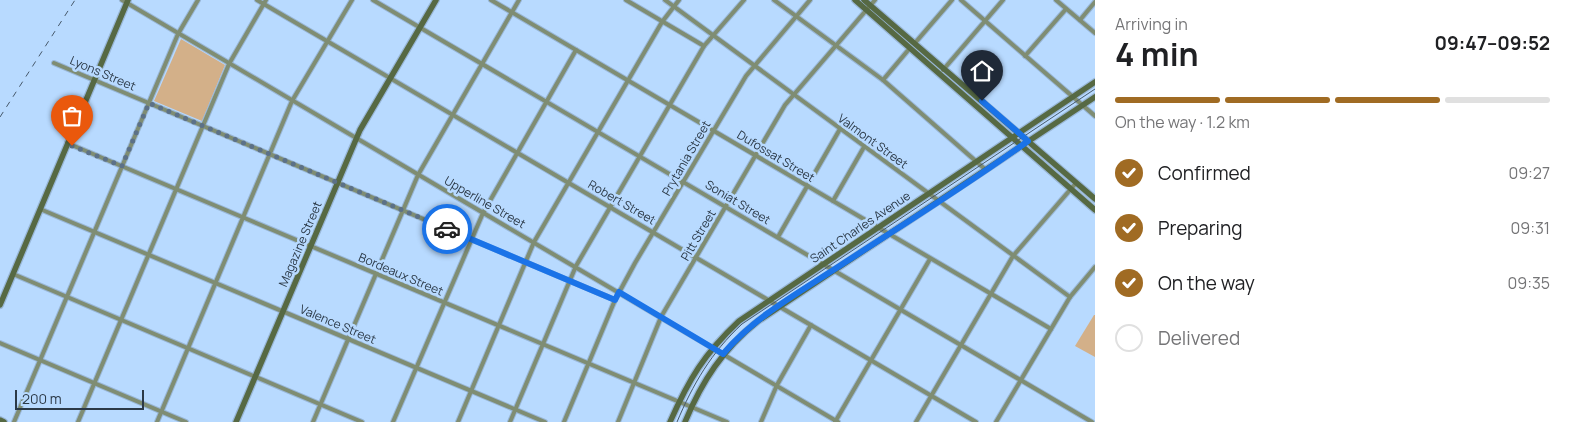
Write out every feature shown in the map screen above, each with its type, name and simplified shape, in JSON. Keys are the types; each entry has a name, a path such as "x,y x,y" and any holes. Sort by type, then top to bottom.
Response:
{"street":[{"path":"14,422 178,34 198,0"},
{"name":"Robert Street","path":"258,0 265,2 328,41 976,422"},
{"path":"157,422 292,101 352,0"},
{"name":"Soniat Street","path":"373,0 1092,422"},
{"name":"Magazine Street","path":"236,422 356,138 436,0"},
{"name":"Dufossat Street","path":"491,0 1051,329"},
{"path":"313,422 418,175 519,0"},
{"path":"626,0 704,46"},
{"name":"Valmont Street","path":"665,0 1070,297"},
{"path":"458,422 534,242 662,22 679,0"},
{"path":"510,422 576,266 704,46 744,0"},
{"path":"774,0 883,80 986,170"},
{"name":"Prytania Street","path":"564,422 619,292 713,131 754,65 810,0"},
{"path":"855,0 868,8 912,45 944,68 1095,200"},
{"path":"864,0 868,8"},
{"name":"Pitt Street","path":"618,422 661,317 756,156 794,95 874,0"},
{"path":"883,80 952,0"},
{"path":"961,0 1095,116"},
{"path":"939,74 1003,0"},
{"path":"1056,0 1095,34"},
{"path":"0,305 126,1"},
{"name":"Upperline Street","path":"126,1 178,34 576,266 836,422"},
{"path":"78,422 229,64 265,2"},
{"path":"1080,20 1095,2"},
{"path":"1025,56 1066,8"},
{"path":"912,45 939,74 1095,210"},
{"path":"393,422 470,239 517,152 576,50"},
{"name":"Lyons Street","path":"54,63 615,300"},
{"name":"Saint Charles Avenue","path":"670,422 701,361 712,347 739,321 876,227 1020,134 1095,82"},
{"name":"Saint Charles Avenue","path":"685,422 705,378 723,354 744,332 778,306 940,202 1095,97"},
{"path":"778,237 840,129"},
{"name":"Bordeaux Street","path":"67,143 727,422"},
{"path":"833,201 864,147"},
{"path":"916,422 1013,256 1076,183"},
{"name":"Valence Street","path":"40,209 545,422"},
{"path":"836,422 930,259"},
{"path":"996,422 1070,297 1095,268"},
{"path":"13,274 362,422"},
{"path":"761,422 777,385 811,325"},
{"path":"0,343 186,422"},
{"path":"1078,422 1082,416"},
{"path":"0,420 4,422"}],"shaded area":[{"path":"181,39 225,65 202,121 154,101"},
{"path":"1095,315 1095,357 1075,346"}],"tram line":[{"path":"677,422 704,370 721,346 742,324 1095,89"}],"railway":[{"path":"0,117 75,0"}],"way so far":[{"path":"72,146 122,166 149,103 447,229"}],"route":[{"path":"447,229 615,300 619,292 723,354 744,332 778,306 940,202 1028,141 982,101"}]}
